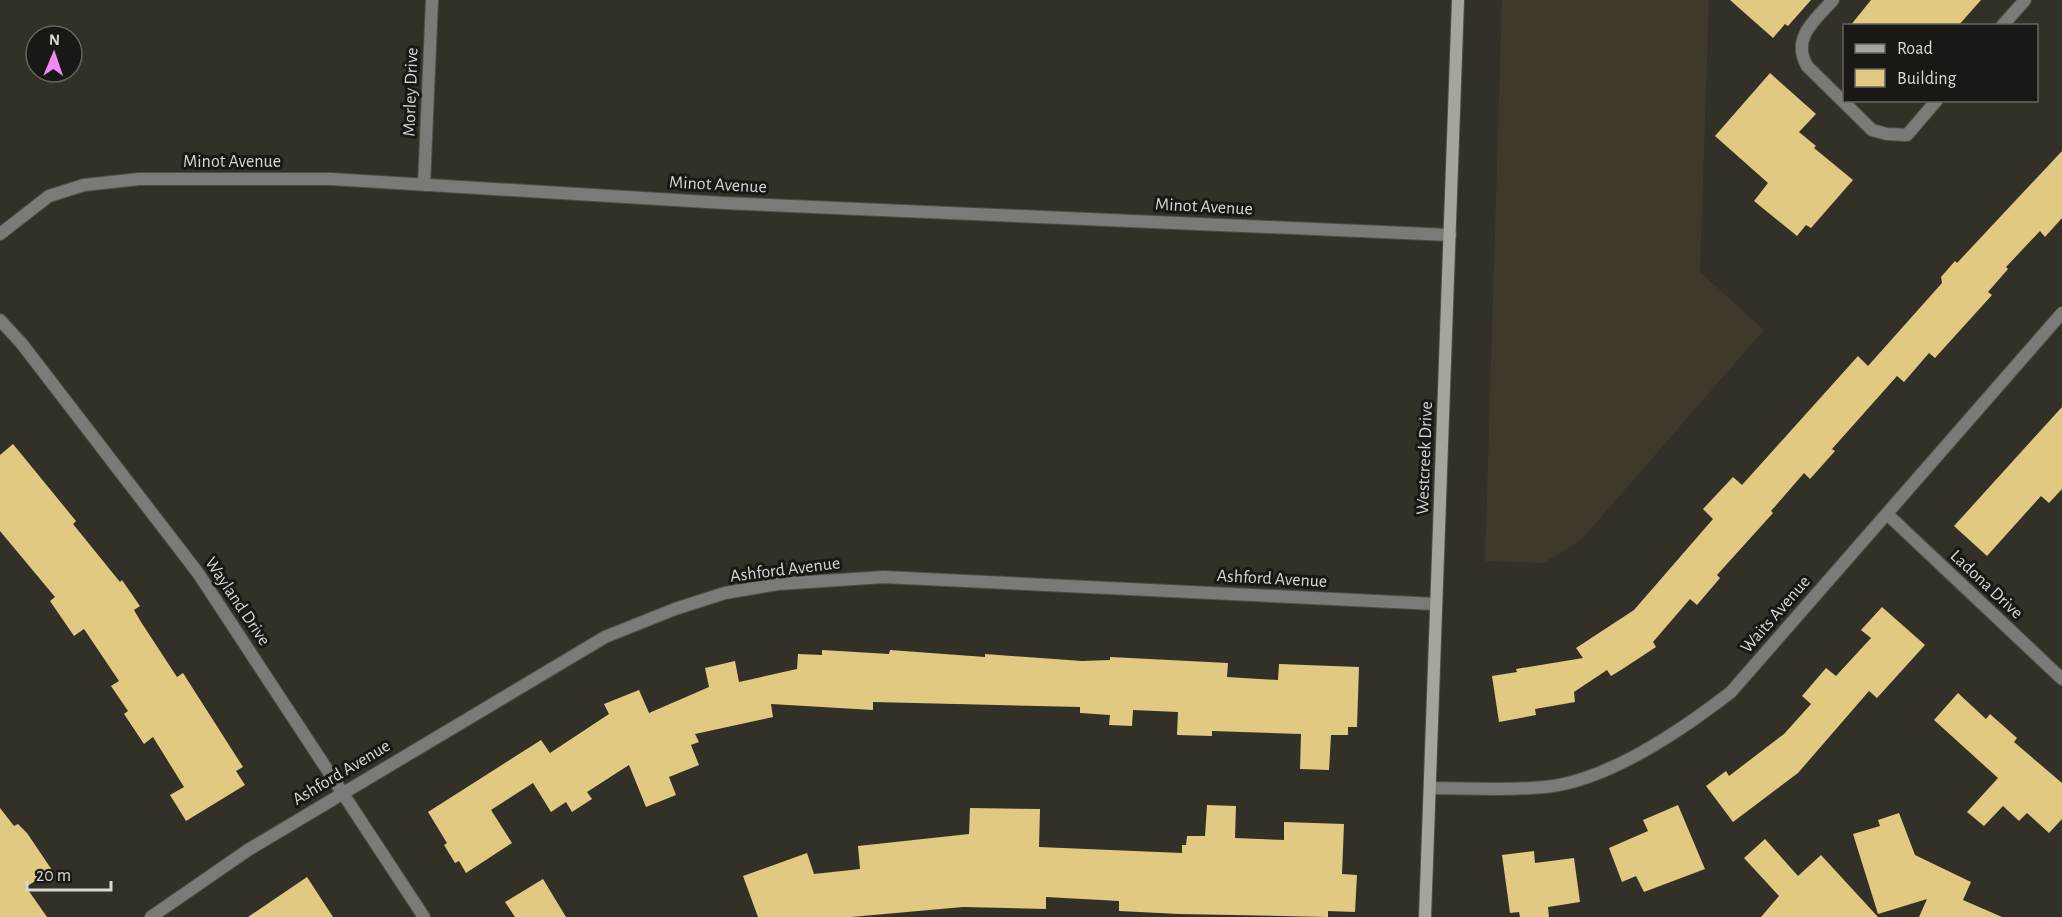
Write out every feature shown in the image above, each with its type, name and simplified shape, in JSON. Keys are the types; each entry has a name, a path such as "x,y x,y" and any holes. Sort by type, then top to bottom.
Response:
{"street":[{"name":"Morley Drive","path":"424,185 432,0"},
{"name":"Westcreek Drive","path":"1425,917 1458,0"},
{"path":"1833,0 1803,34 1800,54 1807,66 1843,101"},
{"path":"2004,24 2025,0"},
{"path":"1844,102 1872,130 1887,134 1907,135 1935,102"},
{"name":"Minot Avenue","path":"0,234 49,196 84,185 128,180 331,179 724,203 1450,235"},
{"name":"Waits Avenue","path":"1430,788 1546,787 1595,775 1687,726 1731,692 2062,313"},
{"name":"Wayland Drive","path":"0,320 22,344 198,573 424,917"},
{"name":"Ladona Drive","path":"1887,514 2062,679"},
{"name":"Ashford Avenue","path":"152,917 248,850 343,791 605,637 675,609 726,593 778,584 884,577 1436,604"}],"shaded area":[{"path":"1502,0 1709,0 1700,272 1764,330 1581,540 1544,563 1485,561"}],"building":[{"path":"1730,0 1811,0 1788,26 1785,24 1773,38"},
{"path":"1871,0 1981,0 1960,24 1852,24"},
{"path":"1770,73 1816,114 1799,132 1816,146 1814,148 1853,180 1811,228 1806,225 1797,236 1754,201 1768,183 1715,136"},
{"path":"2062,151 2062,218 2045,237 2040,231 2006,267 2008,269 1988,292 1992,295 1935,358 1929,353 1904,382 1897,376 1832,449 1835,451 1810,479 1804,473 1771,511 1773,513 1717,575 1720,578 1697,605 1690,599 1653,642 1656,647 1611,676 1607,670 1574,692 1575,702 1535,709 1536,715 1499,722 1492,676 1517,672 1516,669 1583,658 1576,648 1634,610 1713,519 1703,509 1733,477 1742,485 1858,356 1868,366 1942,283 1941,277 1955,261 1957,263"},
{"path":"2062,407 2062,489 2049,503 2041,496 1987,556 1954,526"},
{"path":"13,444 76,521 73,524 120,582 122,580 140,606 134,610 141,622 177,677 183,673 243,767 236,771 245,785 186,821 170,795 184,787 153,737 144,744 124,714 128,711 111,686 119,681 84,629 74,636 50,601 55,597 0,531 0,455"},
{"path":"1882,607 1925,645 1877,698 1869,691 1798,773 1733,822 1706,786 1726,771 1729,776 1784,734 1811,704 1802,696 1826,668 1836,676 1871,638 1861,630"},
{"path":"822,650 889,654 890,650 985,657 985,654 1082,661 1110,660 1110,657 1228,663 1227,677 1278,680 1279,664 1359,667 1357,727 1348,727 1348,735 1331,735 1329,770 1300,769 1301,734 1212,731 1212,736 1177,735 1178,712 1133,710 1132,726 1109,725 1110,715 1080,713 1080,707 873,702 873,710 771,704 773,717 695,734 699,742 691,745 699,765 669,777 676,795 646,807 629,765 587,792 592,799 572,812 566,802 551,812 533,783 491,810 512,843 466,873 459,861 455,863 444,845 447,843 428,812 541,740 550,753 609,714 604,704 639,690 649,713 709,687 705,668 735,661 739,682 797,669 798,654 822,655"},
{"path":"1958,693 1986,719 1990,714 2017,738 2014,742 2062,783 2062,819 2049,833 2027,813 2019,821 2003,806 1984,826 1967,812 1998,778 1934,720"},
{"path":"1207,805 1236,806 1235,838 1284,840 1284,822 1344,824 1342,874 1357,875 1355,912 1328,911 1328,917 1179,914 1119,911 1119,901 1046,897 1046,909 963,907 851,917 758,917 743,876 807,853 814,874 860,869 858,846 969,834 970,808 1040,809 1039,847 1182,853 1182,845 1186,845 1187,836 1205,836"},
{"path":"1678,805 1705,869 1644,892 1636,876 1622,882 1609,848 1648,831 1643,820"},
{"path":"0,808 14,826 18,824 27,833 52,870 26,887 47,917 0,917"},
{"path":"1899,813 1915,855 1971,882 1963,900 2002,917 1919,917 1927,899 1878,914 1853,834 1880,826 1878,820"},
{"path":"1765,839 1798,876 1821,855 1878,917 1761,917 1779,896 1744,858"},
{"path":"1534,851 1535,863 1574,858 1580,902 1548,907 1549,917 1520,917 1519,912 1510,913 1502,855"},
{"path":"307,877 333,917 248,917"},
{"path":"543,879 566,917 515,917 505,902"}]}
